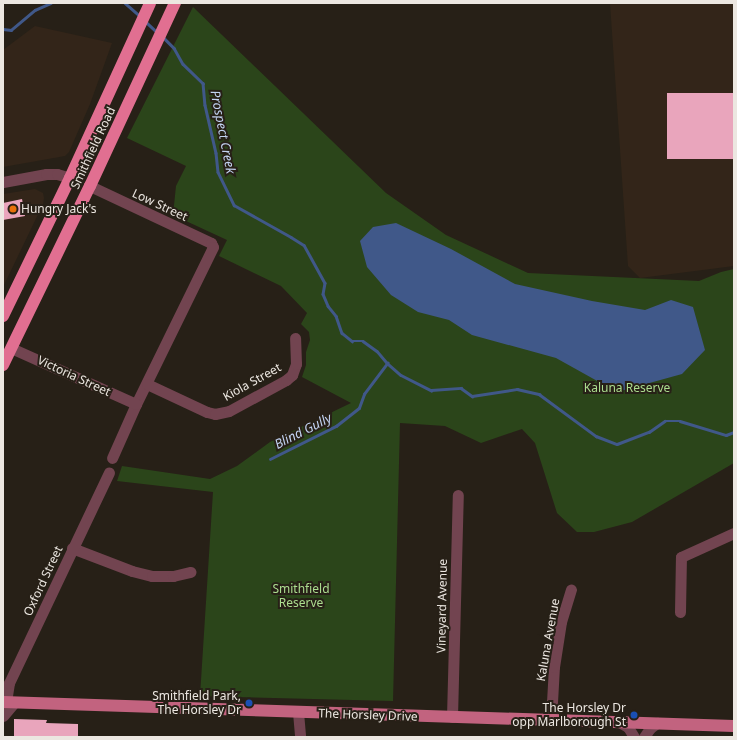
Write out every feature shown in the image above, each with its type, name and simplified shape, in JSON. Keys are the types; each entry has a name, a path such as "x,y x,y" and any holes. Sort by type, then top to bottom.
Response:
{"highway":[{"name":"Smithfield Road","path":"3,316 70,178 150,3"},
{"name":"Smithfield Road","path":"3,365 6,348 90,186 173,6"}],"main road":[{"name":"The Horsley Drive","path":"8,702 452,718 734,726"}],"street":[{"path":"3,182 46,174 57,174 70,178"},
{"name":"Low Street","path":"90,186 210,244 212,252 147,384"},
{"name":"Kiola Street","path":"147,384 207,412 215,414 229,410 286,380 292,375 296,364 295,338"},
{"name":"Victoria Street","path":"6,348 136,404"},
{"path":"112,458 136,404 147,384"},
{"name":"Oxford Street","path":"8,702 9,683 109,472"},
{"name":"Vineyard Avenue","path":"452,718 458,495"},
{"path":"680,612 681,557 734,533"},
{"path":"72,548 132,571 152,576 173,576 191,572"},
{"name":"Kaluna Avenue","path":"551,720 554,667 562,622 571,588"},
{"path":"3,716 8,702"},
{"path":"298,712 300,737"},
{"path":"619,722 628,727 634,737"},
{"path":"644,737 650,728 657,723"}],"shaded area":[{"path":"610,3 734,3 734,266 640,278 628,266"},
{"path":"35,26 112,43 90,104 69,152 65,156 3,167 3,50"},
{"path":"35,189 43,193 43,204 3,287 3,194"}],"green space":[{"path":"193,7 386,193 446,235 528,273 699,281 721,272 734,269 734,463 632,522 594,532 577,532 557,513 535,443 522,429 481,443 445,426 400,423 393,701 200,696 213,492 117,481 122,466 210,479 237,466 270,442 351,403 302,377 306,365 306,352 310,340 309,332 301,324 307,313 281,286 219,256 227,240 173,215 176,186 186,166 127,138"}],"water":[{"path":"396,223 451,249 515,284 592,301 645,310 671,300 693,307 705,350 682,374 617,392 556,358 472,335 449,320 418,312 391,295 367,267 360,241 373,227"}],"building":[{"path":"667,93 734,93 734,159 667,159"},
{"name":"Hungry Jack's","path":"22,199 25,216 3,220 3,203"},
{"path":"14,719 47,720 46,723 78,724 78,737 14,737"}],"waterway":[{"name":"Prospect Creek","path":"3,29 11,30 35,10 51,3"},
{"name":"Prospect Creek","path":"125,3 140,16"},
{"name":"Prospect Creek","path":"145,21 157,32"},
{"name":"Prospect Creek","path":"163,37 174,48 183,64 203,83 205,105 216,153 218,172 234,205 304,245 325,283 323,294 328,306 336,316 342,333 352,341 363,341 377,351 387,363 401,375 431,390 461,388 472,396 517,389 539,394 596,436 617,444 649,432 665,421 680,421 726,435 734,432"},
{"name":"Blind Gully","path":"270,459 336,426 359,408 364,394 387,363"}],"place":[{"name":"Hungry Jack's","path":"13,209"},
{"name":"Smithfield Park, The Horsley Dr","path":"249,703"},
{"name":"The Horsley Dr opp Marlborough St","path":"634,715"}],"park label":[{"name":"Kaluna Reserve","path":"627,388"},
{"name":"Smithfield Reserve","path":"301,596"}]}
